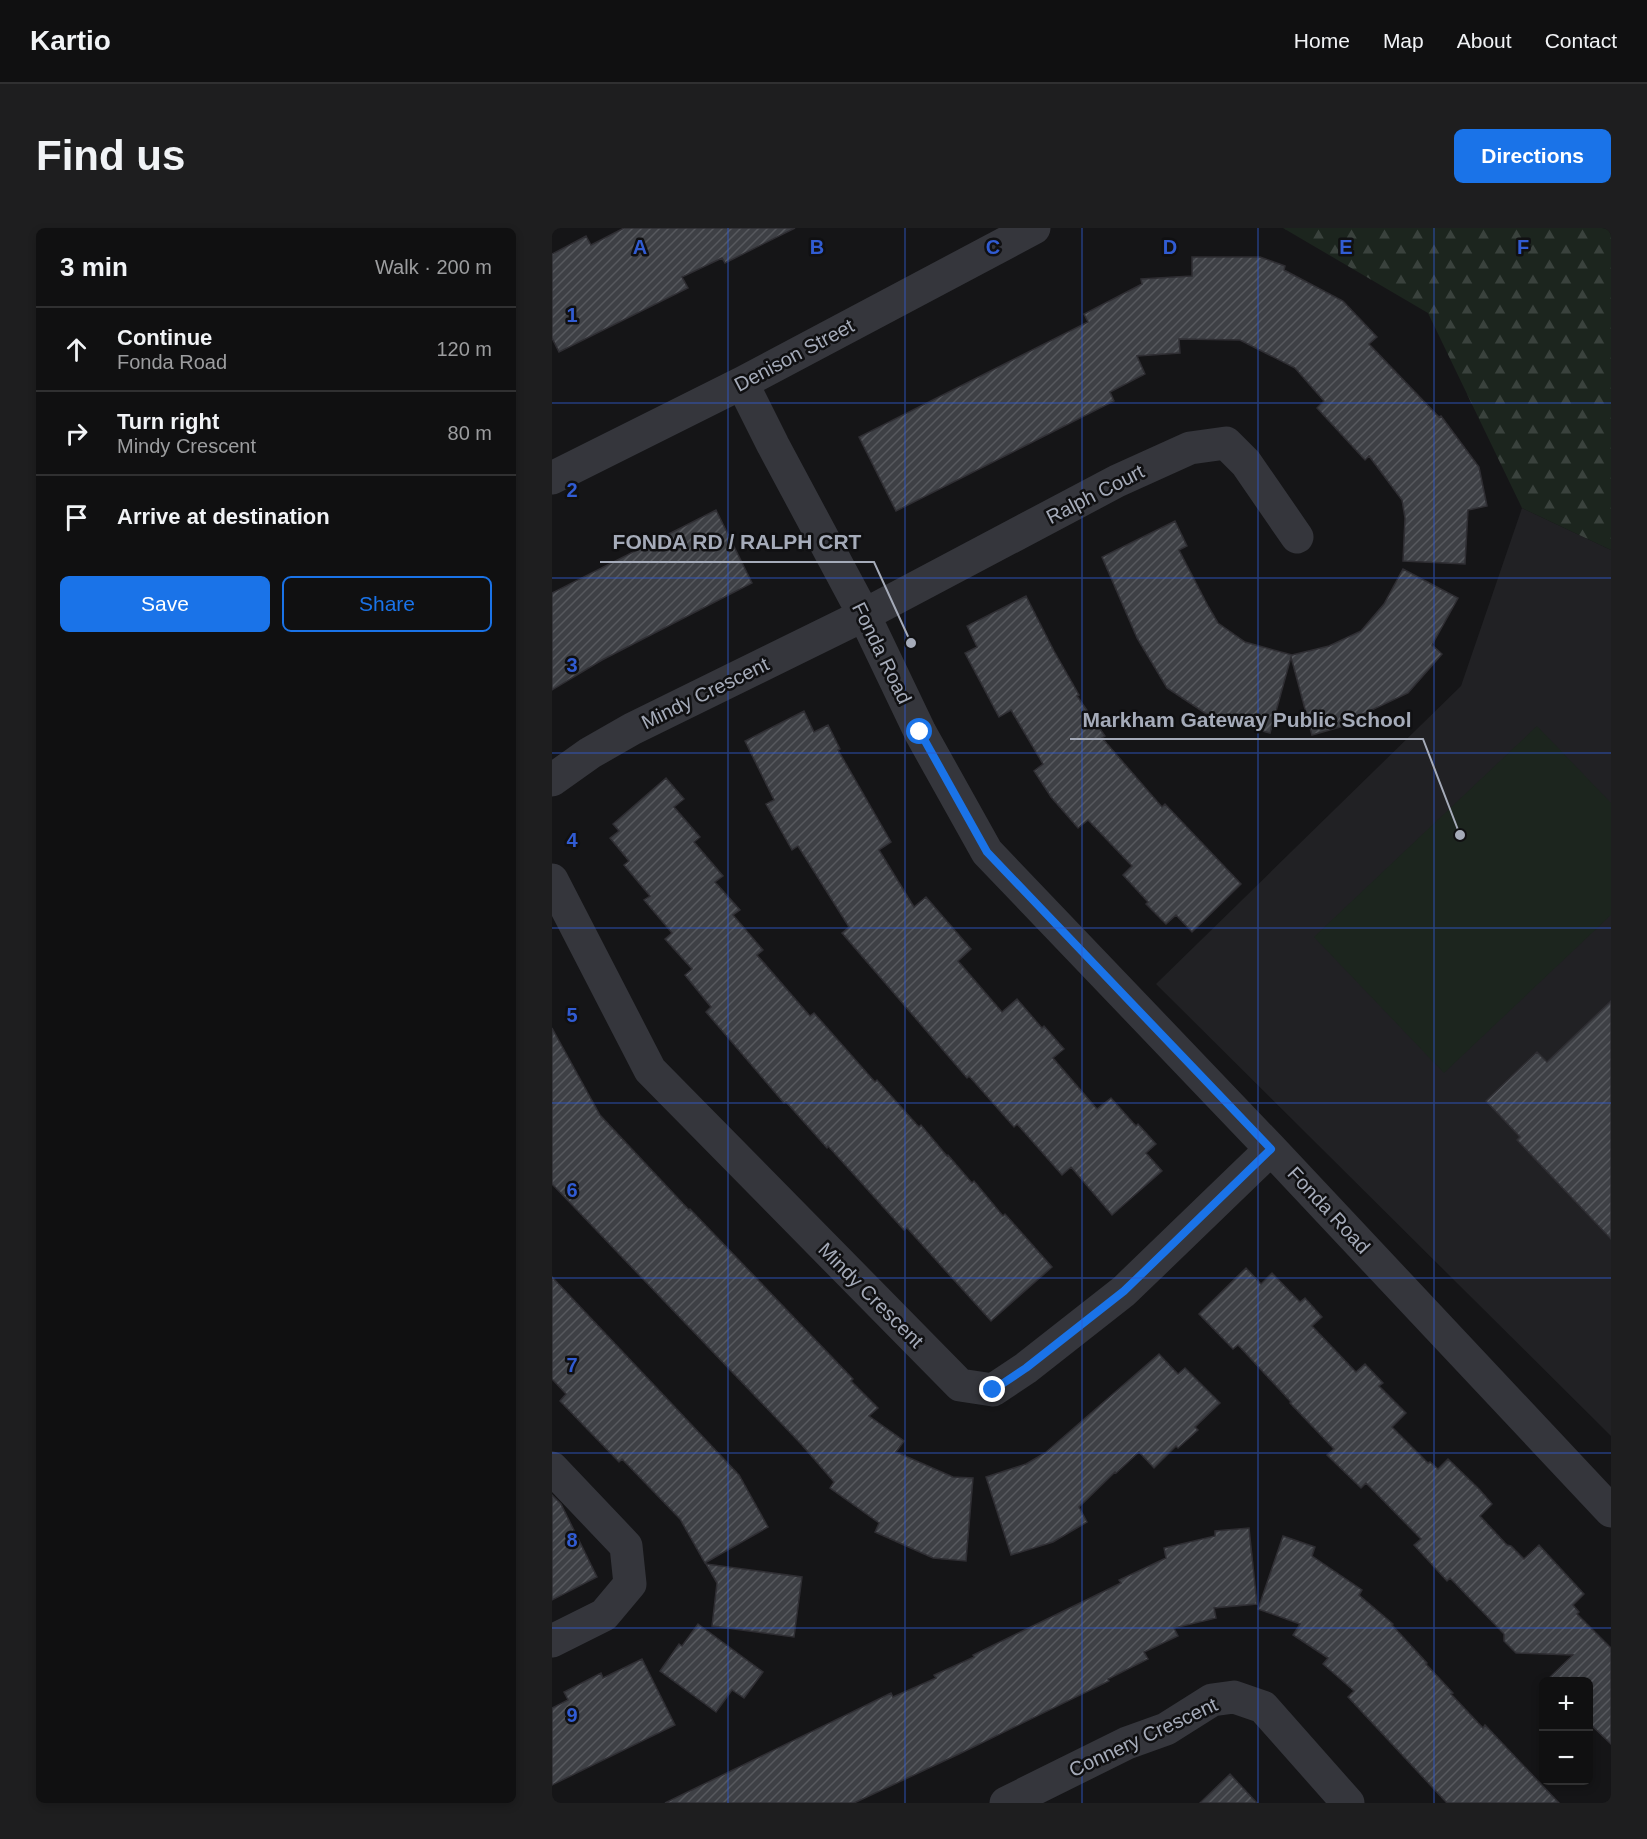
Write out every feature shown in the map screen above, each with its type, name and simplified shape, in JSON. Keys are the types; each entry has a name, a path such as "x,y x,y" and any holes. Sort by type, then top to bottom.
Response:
{"street":[{"name":"Denison Street","path":"552,478 742,383 1034,228"},
{"name":"Fonda Road","path":"742,383 864,615 920,732 987,852 1271,1149 1611,1511"},
{"name":"Ralph Court","path":"864,615 1117,481 1190,448 1226,443 1246,463 1297,537"},
{"name":"Mindy Crescent","path":"552,780 590,753 632,729 864,615"},
{"name":"Mindy Crescent","path":"552,880 650,1070 960,1386 993,1390 1026,1368 1124,1291 1271,1149"},
{"path":"552,1468 626,1546 630,1584 604,1615 552,1641"},
{"name":"Connery Crescent","path":"1006,1803 1127,1743 1166,1729 1212,1700 1234,1697 1263,1707 1348,1803"}],"shaded area":[{"path":"1522,508 1611,550 1611,1436 1156,984 1461,686"}],"green space":[{"path":"1283,228 1611,228 1611,550 1522,508 1428,313"},
{"path":"1537,726 1611,803 1611,915 1444,1073 1314,937"}],"building":[{"path":"624,228 795,228 725,263 722,258 682,277 688,288 559,352 552,338 552,254 586,236 591,245"},
{"path":"1192,257 1260,257 1285,266 1284,270 1343,301 1377,337 1369,344 1439,417 1441,416 1479,467 1487,506 1468,510 1465,564 1403,561 1405,518 1402,500 1369,456 1365,460 1317,408 1324,401 1295,368 1240,340 1179,339 1180,353 1137,356 1145,374 1110,392 1114,401 896,511 859,437 1088,322 1084,314 1142,284 1141,279 1192,276"},
{"path":"716,510 752,583 602,660 552,690 552,593"},
{"path":"1175,521 1187,546 1179,550 1208,606 1218,623 1245,642 1292,655 1329,646 1361,631 1384,604 1403,569 1458,598 1432,645 1442,654 1408,693 1344,723 1344,726 1312,735 1291,657 1270,733 1211,717 1167,688 1137,638 1102,557"},
{"path":"1026,596 1079,695 1077,696 1105,736 1102,738 1162,807 1165,804 1241,884 1192,932 1176,915 1166,924 1146,904 1148,902 1123,875 1132,866 1088,820 1078,828 1051,797 1034,771 1043,764 1011,710 999,717 965,653 977,647 967,626"},
{"path":"804,711 814,732 828,725 840,749 838,750 891,842 879,850 914,907 926,897 971,949 958,961 1002,1012 1017,999 1042,1028 1044,1026 1064,1049 1053,1058 1097,1109 1111,1098 1156,1144 1146,1153 1162,1171 1112,1215 1071,1167 1062,1175 1017,1124 1014,1127 969,1076 967,1078 842,933 849,927 798,846 792,850 766,804 774,800 745,741"},
{"path":"666,778 684,799 674,807 700,837 694,842 723,876 715,882 740,910 733,915 763,950 757,955 810,1016 814,1013 875,1082 877,1080 919,1127 921,1125 947,1156 972,1183 974,1181 1003,1216 1005,1214 1052,1267 991,1321 907,1228 904,1230 828,1146 827,1148 786,1102 784,1103 706,1012 711,1007 685,975 692,969 665,939 672,933 644,900 650,896 624,865 629,861 610,838 619,831 613,824"},
{"path":"1611,1001 1611,1239 1517,1140 1520,1137 1486,1101 1537,1052 1547,1062"},
{"path":"552,1028 600,1115 853,1379 851,1381 878,1408 869,1416 904,1441 896,1452 953,1477 973,1478 966,1561 933,1558 875,1532 879,1523 830,1488 834,1482 801,1444 552,1184"},
{"path":"1246,1268 1261,1284 1272,1273 1300,1302 1305,1298 1322,1317 1312,1326 1356,1372 1365,1364 1383,1383 1379,1386 1406,1413 1392,1427 1428,1463 1430,1462 1438,1469 1448,1459 1479,1489 1492,1504 1480,1516 1507,1545 1524,1559 1539,1545 1584,1594 1573,1605 1579,1612 1577,1614 1611,1648 1611,1744 1593,1727 1593,1677 1550,1677 1573,1655 1516,1653 1504,1641 1504,1634 1450,1578 1447,1581 1414,1545 1421,1539 1366,1483 1361,1488 1327,1455 1334,1449 1238,1345 1233,1349 1199,1314"},
{"path":"552,1277 739,1475 768,1527 705,1563 680,1519 622,1459 619,1462 560,1401 566,1394 552,1379"},
{"path":"1159,1354 1178,1374 1185,1368 1220,1403 1195,1427 1198,1430 1178,1448 1176,1446 1154,1468 1139,1452 1115,1472 1079,1507 1087,1522 1053,1542 1011,1555 986,1477 1026,1464 1045,1453"},
{"path":"552,1495 561,1504 597,1577 552,1600"},
{"path":"1249,1528 1257,1604 1214,1608 1216,1618 1174,1628 1178,1636 1144,1652 1148,1659 1108,1679 1109,1681 959,1754 854,1803 665,1803 891,1693 893,1697 936,1678 934,1675 1121,1583 1119,1580 1166,1558 1164,1548 1215,1536 1215,1531"},
{"path":"1283,1536 1315,1547 1312,1556 1362,1590 1359,1595 1393,1624 1453,1693 1451,1694 1483,1728 1485,1725 1539,1782 1539,1785 1542,1785 1559,1803 1447,1803 1348,1697 1354,1691 1323,1664 1328,1658 1293,1635 1300,1624 1258,1609"},
{"path":"706,1564 802,1577 794,1637 712,1626 717,1583"},
{"path":"698,1624 763,1672 744,1698 732,1690 716,1712 660,1671 679,1644 682,1646"},
{"path":"642,1659 675,1725 552,1785 552,1708 568,1700 564,1692 601,1673 603,1678"},
{"path":"1230,1774 1257,1803 1200,1803"}],"place":[{"name":"FONDA RD / RALPH CRT","path":"911,643"},
{"name":"Markham Gateway Public School","path":"1460,835"}],"route":[{"path":"920,732 987,852 1271,1149 1124,1291 1026,1368 993,1390"}]}
